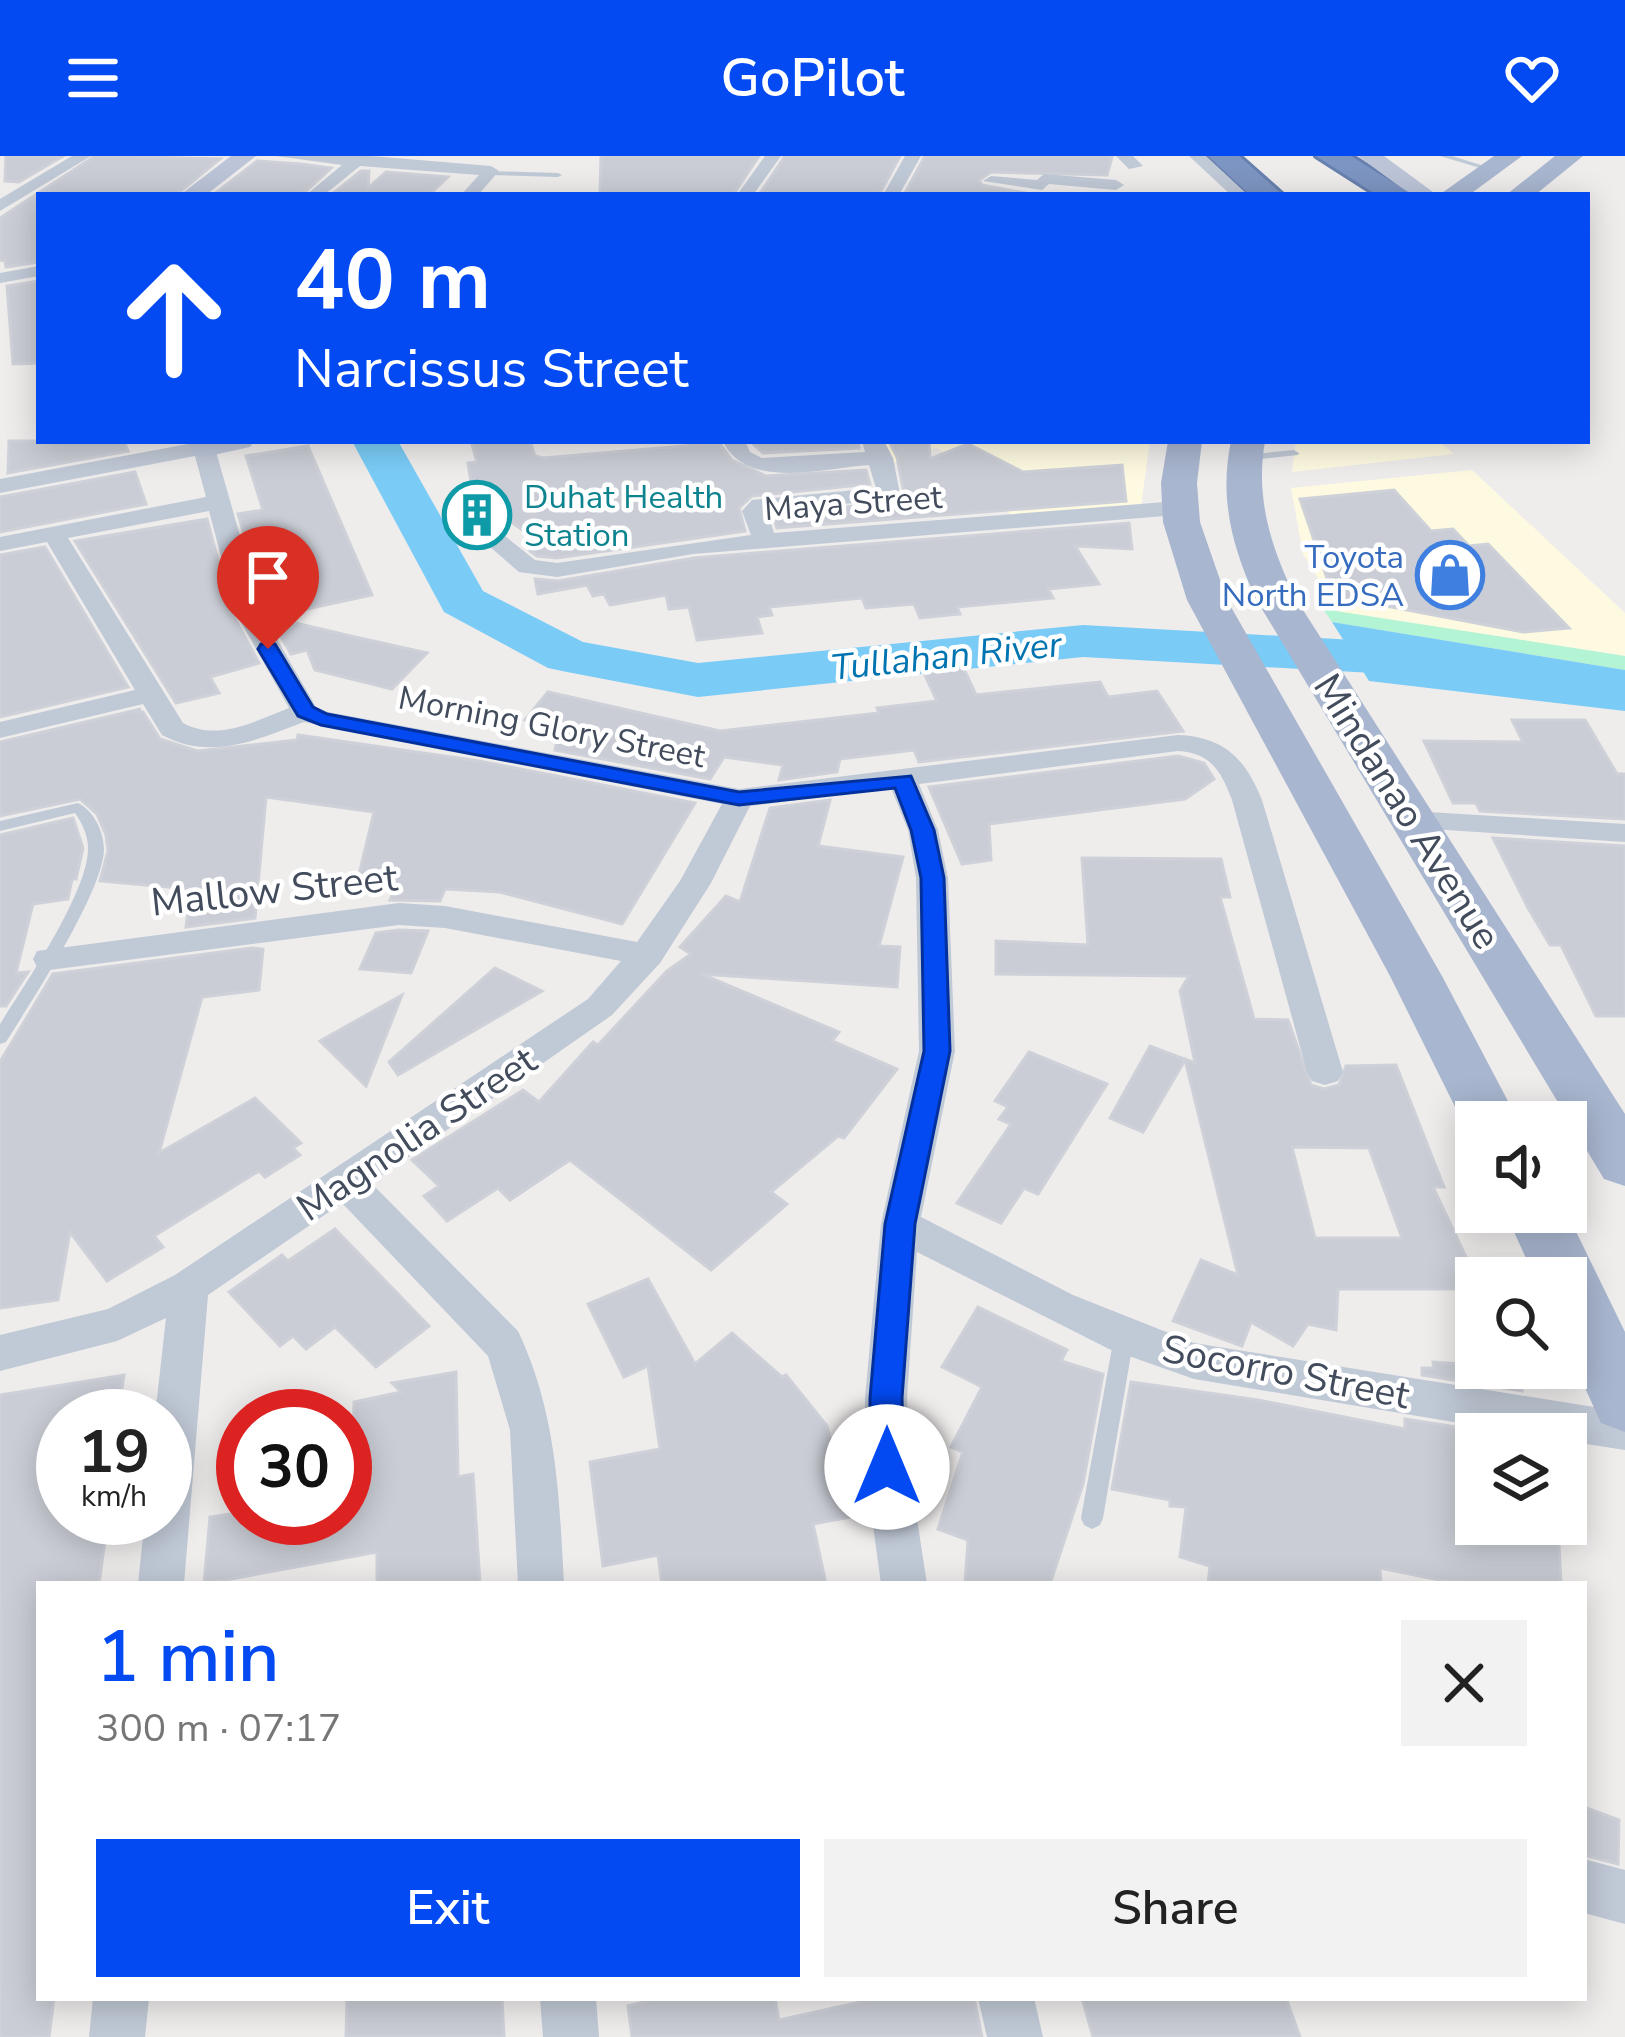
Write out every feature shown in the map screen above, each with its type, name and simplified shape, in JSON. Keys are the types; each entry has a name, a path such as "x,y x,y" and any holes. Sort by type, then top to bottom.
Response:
{"highway":[{"path":"1222,156 1264,192"},
{"path":"1330,156 1393,192"}],"main road":[{"path":"1523,192 1571,156"},
{"path":"1456,192 1500,163"},
{"name":"Mindanao Avenue","path":"1185,444 1178,508 1183,537 1208,600 1416,976 1479,1101"},
{"name":"Mindanao Avenue","path":"1246,450 1242,498 1247,528 1276,599 1509,971 1599,1101 1625,1163"},
{"path":"1416,976 1509,971"},
{"path":"1546,1233 1625,1402"}],"street":[{"path":"0,206 82,156"},
{"path":"195,192 245,156"},
{"path":"284,156 491,172"},
{"path":"748,192 773,156"},
{"path":"893,192 913,156"},
{"path":"1197,156 1237,192"},
{"path":"1369,156 1422,192"},
{"path":"318,192 361,159"},
{"path":"472,192 491,172"},
{"path":"991,181 1116,185"},
{"path":"0,278 36,272"},
{"path":"736,444 747,462 758,464 877,450 889,494 760,505 754,511 764,540"},
{"path":"0,486 203,445 249,613 305,712 247,733 201,740 172,729 54,534"},
{"path":"0,544 218,502"},
{"name":"Maya Street","path":"477,525 529,567 542,570 764,540 897,534 1178,508"},
{"path":"0,730 151,694"},
{"name":"Morning Glory Street","path":"305,712 321,719 739,798 1178,743 1220,749 1231,762 1246,800 1325,1072"},
{"path":"903,780 923,830 932,878 937,1051 900,1224 886,1444 904,1581"},
{"name":"Magnolia Street","path":"0,1353 117,1324 189,1287 599,1007 649,955 694,891 739,798"},
{"path":"1412,820 1625,832"},
{"name":"Mallow Street","path":"50,959 399,914 445,917 649,955"},
{"path":"345,1181 503,1344 519,1372 528,1404 541,1581"},
{"name":"Socorro Street","path":"900,1224 1124,1337 1194,1360 1625,1431"},
{"path":"160,1581 189,1287"},
{"path":"1587,1887 1625,1897"},
{"path":"117,2037 121,2001"},
{"path":"568,2001 571,2037"},
{"path":"1007,2001 1015,2037"}],"lane":[{"path":"1444,156 1500,163"},
{"path":"491,172 558,175"},
{"path":"1246,450 1294,453"},
{"path":"0,826 70,808 87,815 97,854 50,959 0,1038"},
{"path":"1092,1518 1124,1337"}],"shaded area":[{"path":"881,444 1150,444 1141,506 1013,518 975,469 936,448 891,464"},
{"path":"1296,444 1442,444 1454,454 1292,472"},
{"name":"Toyota North EDSA","path":"1472,470 1625,613 1625,656 1339,612 1303,554 1291,488"}],"green space":[{"path":"1323,609 1625,656 1625,670 1332,622"}],"water":[{"path":"1332,622 1625,670 1625,711 1369,681"}],"building":[{"path":"6,156 63,156 19,182 5,181"},
{"path":"95,156 220,159 180,192 40,192"},
{"path":"601,156 759,156 735,192 600,192"},
{"path":"785,156 900,156 881,192 761,192"},
{"path":"925,156 1112,156 1107,175 991,172 979,180 982,185 1020,192 906,192"},
{"path":"257,161 331,168 305,192 217,192"},
{"path":"361,171 369,171 368,188 386,172 448,177 432,192 335,192"},
{"path":"36,195 36,262 6,267 0,260 0,218"},
{"path":"36,281 36,363 13,364 7,286"},
{"path":"9,441 125,444 128,451 8,473"},
{"path":"472,444 531,444 535,456 543,458 720,444 732,460 766,476 866,470 870,484 752,496 739,508 745,531 557,558 530,551 527,533 501,515 491,519 476,514 468,463 477,462"},
{"path":"753,444 858,444 859,448 763,453"},
{"path":"890,444 929,444 930,459 968,444 1023,472 1122,465 1126,501 777,528 773,515 901,501 904,493"},
{"path":"308,446 372,595 270,617 238,514 263,510 246,456"},
{"path":"135,472 146,504 0,532 0,497"},
{"path":"1394,490 1431,531 1453,529 1469,546 1488,544 1569,628 1523,632 1333,596 1300,499"},
{"path":"207,519 232,614 259,663 210,677 219,693 176,703 75,541"},
{"path":"1129,523 1132,549 1075,546 1099,584 1048,589 1053,598 957,607 960,614 920,618 914,604 866,608 862,598 769,607 772,615 757,617 762,633 697,640 689,607 669,609 666,595 610,605 604,594 593,596 587,585 538,594 535,579 558,581 694,558"},
{"path":"45,547 128,687 0,717 0,555"},
{"path":"270,617 427,653 392,689 315,670 307,650 291,654"},
{"path":"964,669 976,695 1100,682 1108,697 1157,691 1183,731 919,762 914,750 840,759 837,772 779,780 783,765 724,757 710,779 555,750 559,729 525,720 548,692 720,731 879,713 877,708 937,701 924,673"},
{"path":"141,709 137,711 143,712 160,739 197,751 297,740 298,735 479,761 695,803 622,924 500,892 445,889 440,901 390,900 398,882 357,883 374,812 266,797 255,918 186,927 191,889 100,881 108,851 106,835 97,814 80,799 0,816 0,742"},
{"path":"1512,720 1585,720 1617,774 1625,774 1625,819 1480,811 1476,803 1453,803 1424,741 1523,742"},
{"path":"1178,756 1204,763 1214,779 1185,799 989,824 991,860 962,864 929,787"},
{"path":"830,800 818,846 903,857 879,946 900,947 897,987 701,974 839,1032 832,1041 897,1069 844,1138 838,1136 771,1192 787,1204 711,1270 570,1160 510,1200 498,1188 447,1221 424,1196 439,1186 412,1160 523,1090 539,1102 593,1042 598,1045 667,971 691,954 680,947 726,896 740,902 770,808"},
{"path":"73,818 83,848 76,879 72,879 68,899 33,904 16,973 28,972 6,1006 0,1006 0,835"},
{"path":"1493,838 1625,846 1625,1016 1596,1016 1561,945 1550,945"},
{"path":"1082,858 1221,859 1230,897 1220,897 1254,1019 1288,1020 1311,1085 1324,1089 1339,1085 1346,1066 1396,1065 1444,1187 1433,1187 1466,1257 1455,1257 1455,1289 1338,1289 1336,1330 1308,1324 1293,1346 1251,1322 1242,1346 1173,1321 1201,1260 1238,1275 1185,1060 1143,1132 1110,1118 1150,1046 1195,1063 1180,991 1189,976 996,974 996,941 1088,945","holes":["1292,1147 1369,1148 1402,1238 1315,1238"]},
{"path":"428,931 411,973 360,969 376,933"},
{"path":"263,949 259,990 202,997 159,1153 255,1098 301,1143 293,1148 300,1155 265,1177 259,1171 154,1236 163,1247 107,1281 70,1232 58,1300 0,1308 0,1062 53,974"},
{"path":"495,968 542,991 398,1075 389,1062"},
{"path":"402,995 366,1086 320,1041"},
{"path":"1029,1052 1107,1084 1038,1194 1024,1188 1001,1223 957,1203 1011,1124 999,1119 1008,1107 995,1101"},
{"path":"335,1229 429,1326 376,1367 335,1327 306,1349 293,1336 280,1346 229,1292 282,1255 288,1261"},
{"path":"648,1279 695,1364 732,1333 782,1377 786,1375 827,1426 850,1517 813,1524 825,1581 662,1581 658,1555 603,1566 590,1462 660,1449 648,1366 624,1377 588,1304"},
{"path":"978,1307 1067,1350 1061,1361 1103,1374 1083,1484 1051,1581 965,1581 968,1540 938,1529 963,1452 951,1447 982,1387 942,1367"},
{"path":"1433,1362 1455,1364 1455,1380 1422,1375 1422,1368 1434,1368"},
{"path":"456,1372 458,1477 473,1474 480,1581 377,1581 377,1552 204,1581 210,1517 216,1516 216,1545 372,1545 372,1398 401,1392 392,1383"},
{"path":"124,1375 122,1389 37,1389"},
{"path":"1131,1382 1258,1400 1405,1429 1405,1419 1455,1427 1455,1545 1559,1545 1561,1581 1444,1581 1380,1568 1381,1581 1208,1581 1210,1566 1180,1557 1186,1507 1170,1506 1170,1500 1112,1489"},
{"path":"36,1389 36,1545 104,1545 99,1581 36,1581 36,2001 54,2001 49,2037 0,2037 0,1395"},
{"path":"1587,1808 1619,1820 1618,1864 1587,1856"},
{"path":"347,2001 502,2001 504,2037 346,2037"},
{"path":"649,2001 776,2001 779,2020 865,2001 975,2001 982,2037 632,2037 628,2006"},
{"path":"1083,2001 1287,2001 1300,2037 1093,2037"}],"waterway":[{"name":"Tullahan River","path":"377,444 463,601 567,656 698,680 1083,641 1373,657 1625,691"}],"place":[{"name":"Duhat Health Station","path":"477,515"},
{"name":"Toyota North EDSA","path":"1450,575"}],"route":[{"path":"268,649 305,712 321,719 739,798 903,780 929,854 937,1051 900,1224 886,1398 887,1467"}]}
